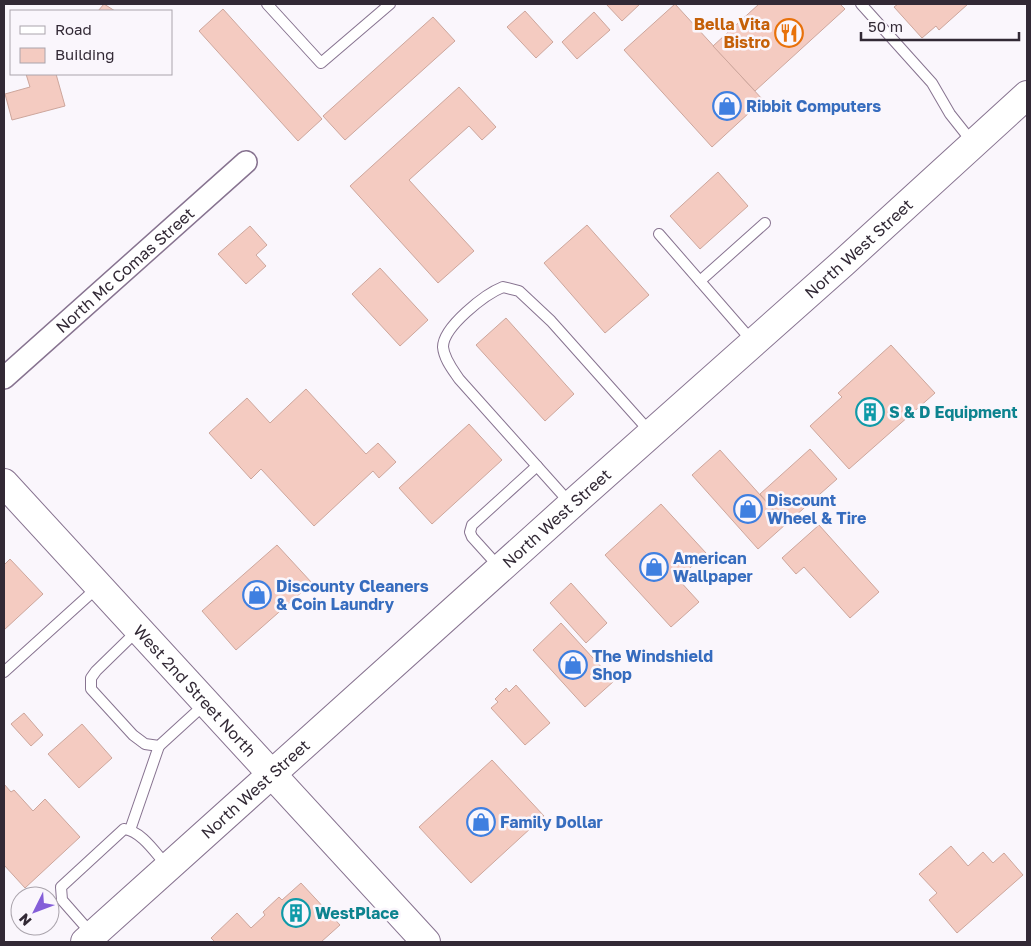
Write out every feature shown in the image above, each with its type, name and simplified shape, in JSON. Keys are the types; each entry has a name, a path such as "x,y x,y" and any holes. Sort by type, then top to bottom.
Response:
{"main road":[{"name":"North West Street","path":"92,940 168,868 1027,95"},
{"name":"West 2nd Street North","path":"4,483 426,942"}],"street":[{"name":"North Mc Comas Street","path":"4,378 246,162"}],"lane":[{"path":"268,4 321,63 390,4"},
{"path":"861,4 932,83 950,114 974,143"},
{"path":"700,281 764,223"},
{"path":"659,234 754,342"},
{"path":"572,504 459,379 446,359 443,346 450,330 479,300 503,287 519,291 551,321 652,433"},
{"path":"501,568 472,537 470,532 472,525 537,466"},
{"path":"4,672 98,587"},
{"path":"139,630 96,671 91,678 91,689 133,735 145,744 159,746"},
{"path":"130,830 159,746 206,704"},
{"path":"92,940 62,900 61,886 124,829 137,834 168,868"}],"building":[{"path":"104,4 113,10 99,10"},
{"path":"606,4 640,4 622,21"},
{"path":"675,4 763,100 712,147 624,50"},
{"path":"759,4 840,4 845,9 755,91 713,46"},
{"path":"898,4 968,4 939,30 936,26 922,38 894,7"},
{"path":"223,9 322,119 298,141 199,31"},
{"path":"525,11 553,42 536,58 507,27"},
{"path":"594,12 610,30 577,59 562,42"},
{"path":"433,17 455,41 345,140 323,116"},
{"path":"26,75 56,75 65,106 12,120 5,94 30,87"},
{"path":"459,87 496,127 482,140 469,126 409,180 474,251 438,283 350,186"},
{"path":"718,172 748,206 700,249 670,216"},
{"path":"587,225 649,295 605,333 544,263"},
{"path":"250,226 267,245 256,255 266,266 246,284 218,254"},
{"path":"380,268 428,320 400,346 352,294"},
{"path":"506,318 574,394 545,421 476,345"},
{"name":"S & D Equipment","path":"891,345 935,393 849,469 810,426 842,397 838,393"},
{"path":"306,389 366,454 378,443 396,462 379,478 373,471 314,526 261,469 251,479 209,433 247,398 270,423"},
{"path":"469,424 502,460 432,524 399,488"},
{"path":"810,449 837,479 786,524 760,494"},
{"name":"Discount Wheel & Tire","path":"720,450 786,524 758,549 692,475"},
{"name":"American Wallpaper","path":"661,504 706,553 678,579 699,602 671,627 605,555"},
{"path":"819,525 879,592 850,618 804,567 796,574 782,558"},
{"path":"277,545 312,583 236,650 202,611"},
{"path":"10,559 43,594 4,630 4,565"},
{"path":"571,583 607,623 586,643 550,603"},
{"name":"The Windshield Shop","path":"561,623 614,681 585,707 533,650"},
{"path":"516,685 550,723 525,745 491,708 498,702 495,699 506,688 509,692"},
{"path":"24,713 43,735 31,746 11,724"},
{"path":"82,724 112,758 79,788 48,754"},
{"name":"Family Dollar","path":"492,760 544,816 471,883 419,827"},
{"path":"4,784 11,792 14,790 33,811 45,799 80,837 27,886 23,886 4,865"},
{"path":"951,846 968,866 983,852 993,863 1004,853 1023,875 957,933 929,900 937,893 919,874"},
{"name":"WestPlace","path":"301,883 340,925 321,942 215,942 211,938 237,913 251,928 265,915 263,912 279,897 282,900"}],"place":[{"name":"Bella Vita Bistro","path":"789,33"},
{"name":"Ribbit Computers","path":"727,106"},
{"name":"S & D Equipment","path":"870,412"},
{"name":"Discount Wheel & Tire","path":"748,509"},
{"name":"American Wallpaper","path":"654,567"},
{"name":"Discounty Cleaners & Coin Laundry","path":"257,595"},
{"name":"The Windshield Shop","path":"573,665"},
{"name":"Family Dollar","path":"481,822"},
{"name":"WestPlace","path":"296,913"}]}
